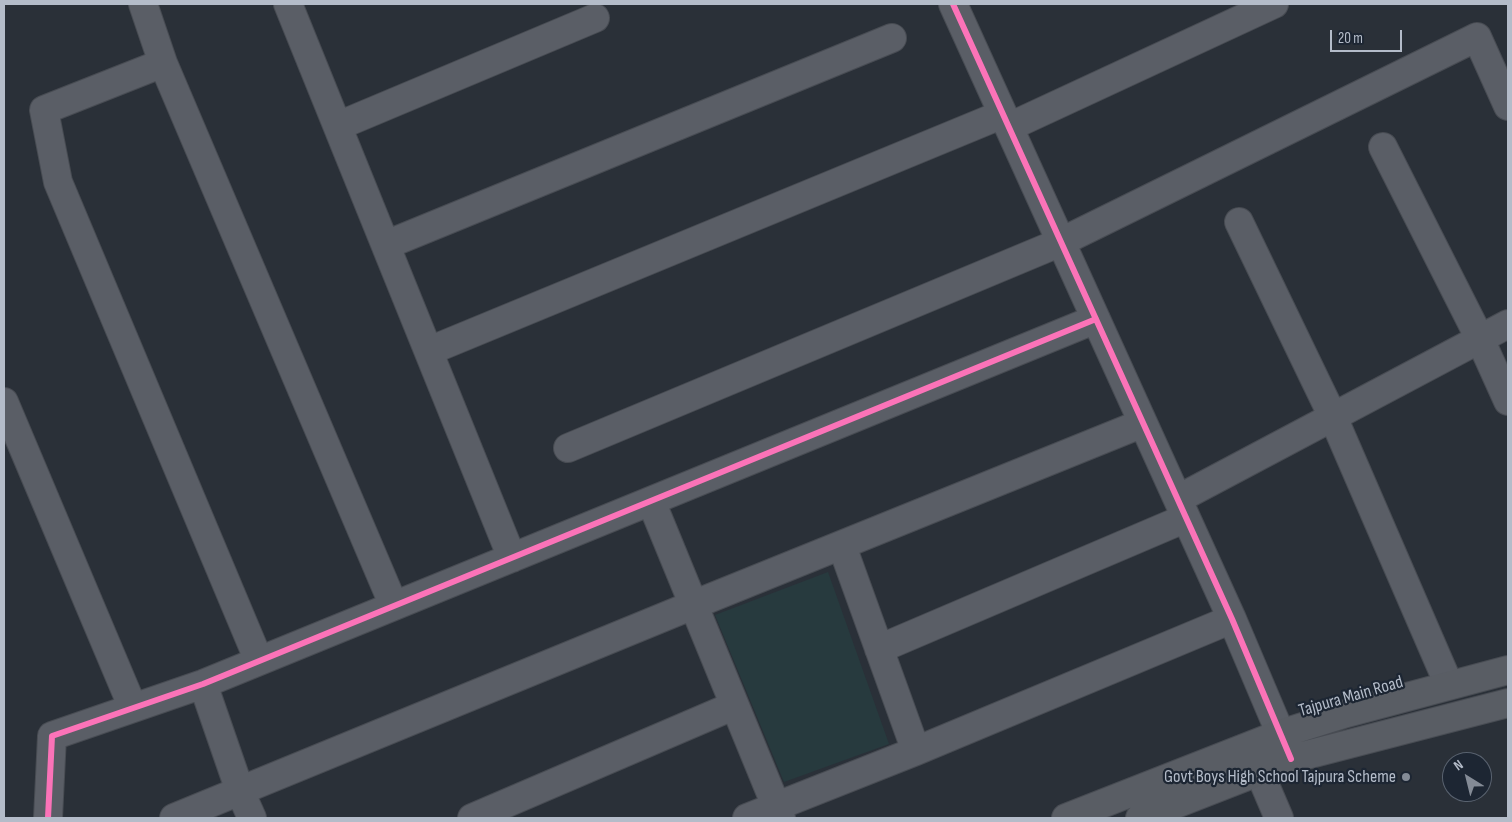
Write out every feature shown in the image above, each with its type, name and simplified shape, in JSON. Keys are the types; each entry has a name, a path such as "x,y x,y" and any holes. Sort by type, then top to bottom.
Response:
{"street":[{"path":"143,4 163,63 394,606"},
{"path":"288,4 512,558"},
{"path":"953,4 1232,619 1291,759"},
{"path":"429,351 1006,121 1274,4"},
{"path":"338,126 595,18"},
{"path":"568,448 1061,242 1477,37 1508,106"},
{"path":"386,245 892,38"},
{"path":"163,63 44,110 58,182 260,661"},
{"path":"1383,147 1480,339 1508,401"},
{"path":"1239,222 1333,417 1449,685"},
{"path":"48,818 52,736 203,684 1096,319"},
{"path":"879,649 1182,509 1333,417 1508,324"},
{"path":"4,402 133,708"},
{"path":"174,818 1143,423"},
{"path":"651,501 778,812"},
{"path":"842,546 916,751"},
{"path":"747,818 778,812 916,751 1232,619"},
{"name":"Tajpura Main Road","path":"1066,818 1280,734 1347,713 1508,670"},
{"path":"203,684 240,791 252,818"},
{"path":"1140,818 1291,759 1508,703"},
{"path":"472,818 734,706"},
{"path":"1248,746 1279,818"}],"green space":[{"path":"828,572 889,744 784,782 715,615"}],"cycle path":[{"path":"953,4 1232,619 1291,759"},
{"path":"48,818 52,736 203,684 1096,319"}],"place":[{"name":"Govt Boys High School Tajpura Scheme","path":"1406,777"}]}
